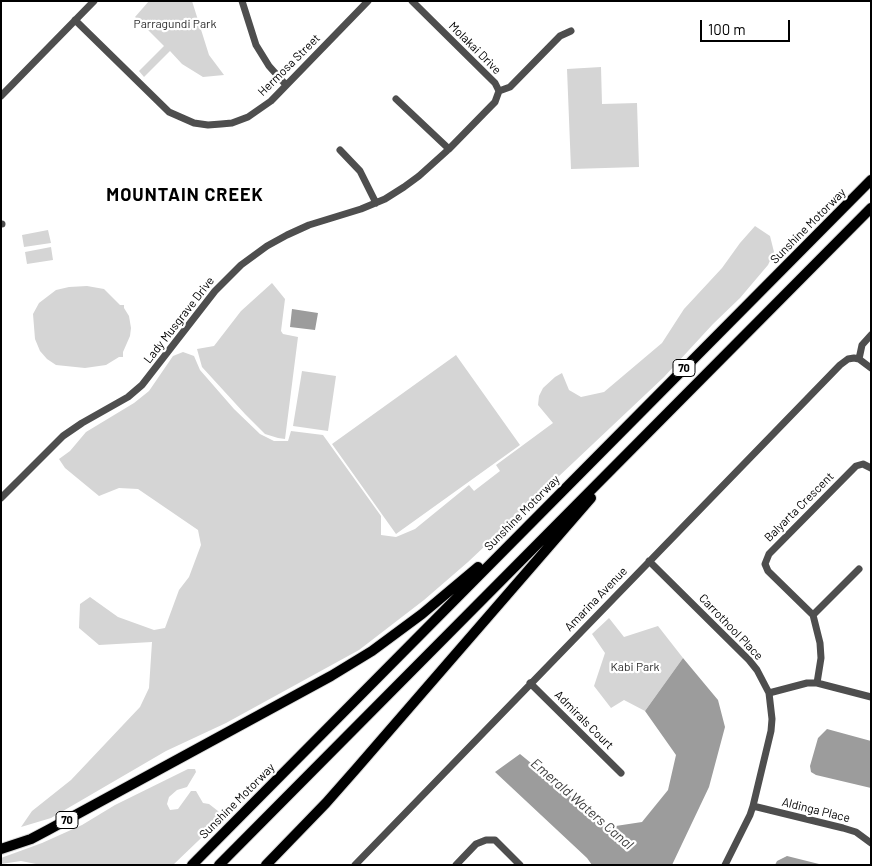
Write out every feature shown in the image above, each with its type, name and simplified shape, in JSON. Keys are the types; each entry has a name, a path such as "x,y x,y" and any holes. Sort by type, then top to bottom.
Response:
{"highway":[{"name":"Sunshine Motorway","path":"192,865 871,180"},
{"name":"70","path":"266,865 326,803 595,495 597,484 871,208"},
{"path":"219,865 597,484"},
{"name":"70","path":"1,849 31,839 332,676 396,634 486,560 498,556"}],"street":[{"path":"1,96 94,1"},
{"path":"242,1 256,45 269,66 286,85"},
{"name":"Hermosa Street","path":"75,20 165,109 174,115 194,122 212,125 240,120 260,110 368,1"},
{"name":"Molakai Drive","path":"412,1 495,83 499,92"},
{"name":"Lady Musgrave Drive","path":"1,498 63,436 128,397 142,385 215,291 241,265 266,246 287,235 309,225 338,217 376,202 420,176 494,102 499,92 510,87 560,36 571,31"},
{"path":"396,98 449,149"},
{"path":"340,150 360,171 376,202"},
{"path":"871,335 862,345 859,359 871,368"},
{"name":"Amarina Avenue","path":"356,864 840,365 848,359 859,359"},
{"name":"Balyarta Crescent","path":"813,615 768,571 765,564 769,554 856,466 864,464 871,468"},
{"name":"Carrothool Place","path":"649,561 749,660 757,670 769,693 772,719 771,731 753,806 726,865"},
{"path":"817,683 821,658 820,643 813,615 859,569"},
{"name":"Admirals Court","path":"530,683 622,773"},
{"path":"769,693 807,683 817,683 871,696"},
{"name":"Aldinga Place","path":"753,806 843,828 863,836 871,843"},
{"path":"456,865 476,844 486,840 494,840 520,865"}],"green space":[{"name":"Parragundi Park","path":"149,1 192,1 209,55 224,75 203,77 182,64 170,51 144,77 139,71 164,46 135,17"},
{"path":"601,67 602,104 637,103 639,167 571,169 567,69"},
{"path":"755,226 770,236 774,252 768,265 740,298 664,377 468,562 424,600 359,650 226,723 166,751 51,818 21,827 32,811 71,780 140,707 149,688 152,642 99,645 79,628 80,604 90,597 118,617 154,630 165,628 179,590 189,577 201,545 198,530 138,489 119,488 99,496 65,468 59,459 70,451 86,432 134,403 149,391 173,356 183,352 194,356 200,370 234,409 260,434 274,441 288,441 291,431 323,435 381,516 381,535 396,537 415,529 469,485 474,491 500,471 496,465 553,423 538,405 539,396 543,388 555,377 562,373 569,390 581,397 604,392 662,343 684,309 722,268"},
{"path":"48,230 51,243 24,247 22,235"},
{"path":"51,247 53,260 27,264 25,252"},
{"path":"272,283 285,299 281,331 283,334 298,337 285,439 265,434 245,414 202,367 197,349 214,346 241,311"},
{"path":"87,286 104,289 120,305 124,305 129,316 131,328 123,357 119,357 106,365 85,368 56,365 40,351 35,339 33,314 39,303 56,290"},
{"path":"456,355 520,445 396,534 332,444"},
{"path":"302,371 336,376 328,431 293,426"},
{"name":"Kabi Park","path":"609,618 624,637 658,626 683,658 645,711 624,700 611,708 594,686 605,653 592,634"},
{"path":"188,769 195,769 196,772 187,787 177,790 169,797 167,804 170,810 178,809 191,791 196,791 203,803 209,804 218,811 222,818 173,865 41,865 21,861 1,864 1,858 42,843 82,825 115,805"}],"shaded area":[{"path":"292,309 318,313 315,330 290,327"},
{"path":"683,658 718,700 725,727 709,787 672,865 592,865 587,858 495,772 520,754 609,827 642,822 668,790 676,755 645,711"},
{"path":"827,729 871,741 871,788 816,775 811,772 810,766 818,738"},
{"path":"787,856 823,865 775,865 777,861"}],"district":[{"name":"MOUNTAIN CREEK","path":"185,195"}],"water label":[{"name":"Emerald Waters Canal","path":"582,804"}]}
